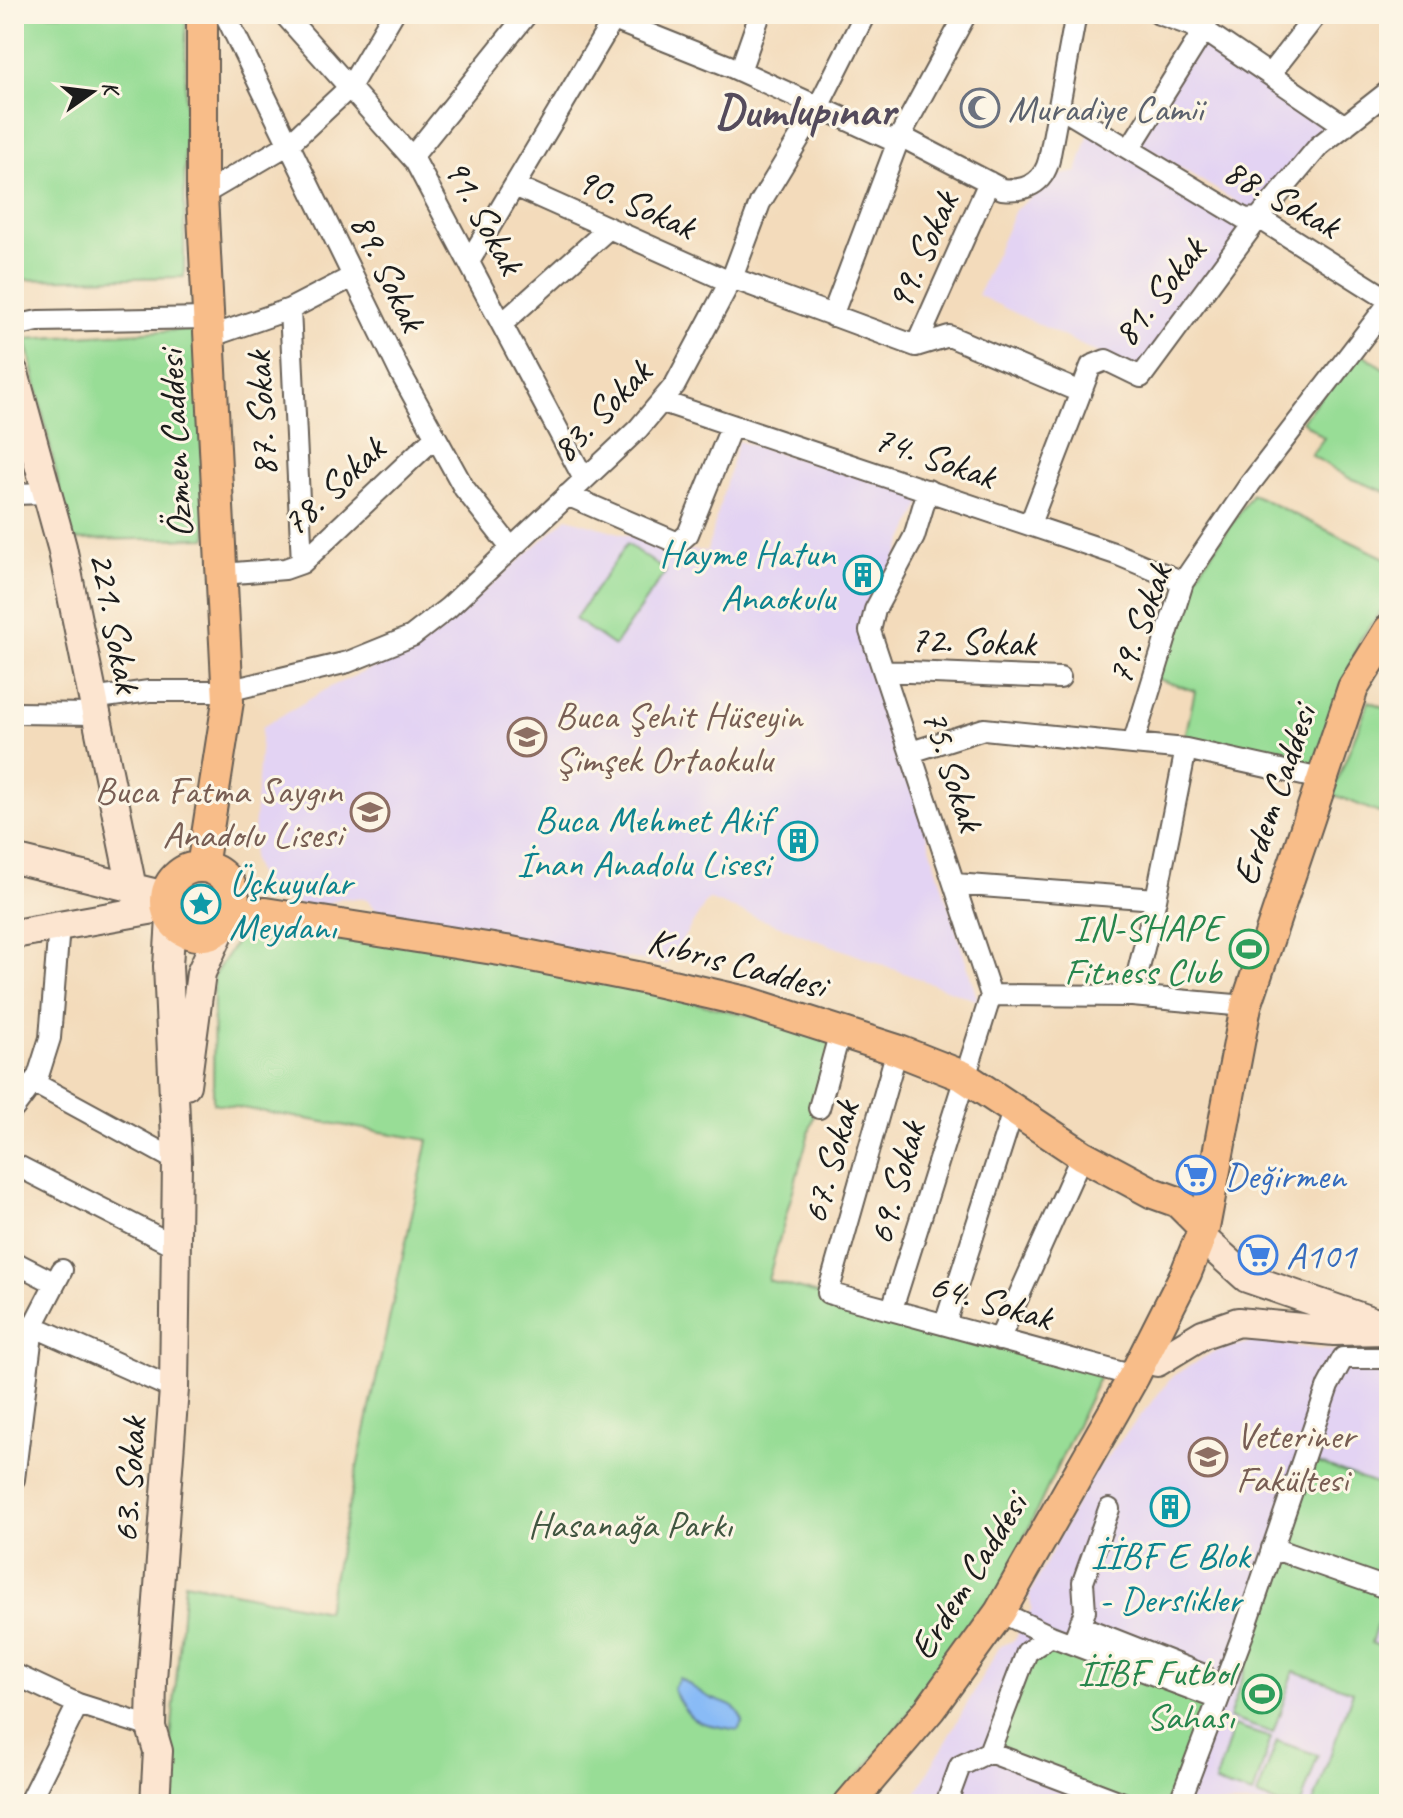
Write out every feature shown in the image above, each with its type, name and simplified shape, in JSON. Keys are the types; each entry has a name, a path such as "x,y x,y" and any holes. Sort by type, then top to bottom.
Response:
{"main road":[{"name":"Özmen Caddesi","path":"202,14 202,195 230,748 221,895"},
{"name":"221. Sokak","path":"14,373 66,563 92,706 132,888"},
{"name":"Erdem Caddesi","path":"849,1804 930,1709 1000,1612 1146,1369 1204,1237 1246,1006 1353,688 1389,630"},
{"path":"14,859 132,888 168,907 188,933 211,934 221,895 186,870 176,876 168,907"},
{"path":"59,926 76,898 68,873"},
{"name":"Kıbrıs Caddesi","path":"221,895 265,913 506,951 747,1002 897,1050 963,1076 1082,1155 1153,1193 1178,1202 1204,1237"},
{"name":"63. Sokak","path":"177,1161 201,973 221,895"},
{"path":"14,934 168,907"},
{"name":"63. Sokak","path":"155,1804 158,1751 151,1727 174,1389 177,1161 168,907"},
{"path":"1204,1237 1254,1266 1274,1287 1389,1329"},
{"path":"1146,1369 1203,1334 1238,1322 1334,1331 1389,1329"},
{"path":"136,1804 141,1754 151,1727"}],"street":[{"name":"89. Sokak","path":"225,14 352,277 435,437 477,508 511,548"},
{"name":"91. Sokak","path":"284,14 412,157 470,260 584,479"},
{"path":"202,195 289,144 350,87 393,14"},
{"path":"412,157 527,14"},
{"path":"740,71 760,14"},
{"name":"83. Sokak","path":"14,713 92,706 149,691 227,701 348,662 412,636 448,608 663,402 692,356 731,280 760,203 817,109 865,14"},
{"path":"832,316 899,140 966,14"},
{"path":"470,260 620,19 740,71 817,109 899,140 1002,189 1019,190 1040,180 1047,168 1076,14"},
{"path":"1159,14 1207,22 1270,74 1345,126"},
{"path":"1270,74 1317,14"},
{"path":"1130,148 1207,22"},
{"name":"81. Sokak","path":"1026,523 1033,516 1091,366 1101,359 1141,377 1259,218 1319,146 1389,91"},
{"name":"88. Sokak","path":"1059,107 1245,219 1259,218 1389,302"},
{"name":"99. Sokak","path":"916,346 989,182"},
{"name":"90. Sokak","path":"515,186 731,280 916,346"},
{"path":"503,323 609,228"},
{"path":"14,326 38,321 209,328 290,309 352,277"},
{"name":"79. Sokak","path":"1321,779 1186,749 1133,744 1183,582 1250,484 1389,302"},
{"name":"87. Sokak","path":"290,309 302,563"},
{"path":"916,346 949,336 1080,392"},
{"name":"74. Sokak","path":"663,402 1026,523 1183,582"},
{"path":"567,495 678,543 688,534 732,425"},
{"name":"78. Sokak","path":"222,574 285,569 302,563 435,437"},
{"name":"75. Sokak","path":"928,490 914,537 871,621 870,631 991,995"},
{"path":"14,494 47,493"},
{"name":"72. Sokak","path":"884,671 1060,678"},
{"path":"911,752 984,729 1133,744"},
{"path":"1132,996 1156,899 1186,749"},
{"path":"955,884 1156,899"},
{"path":"14,1108 34,1083 50,1038 59,926"},
{"path":"963,1076 991,995 1132,996 1246,1006"},
{"path":"819,1108 840,1032"},
{"name":"67. Sokak","path":"828,1293 897,1050"},
{"name":"69. Sokak","path":"892,1309 963,1076"},
{"path":"34,1083 177,1161"},
{"path":"945,1324 1014,1108"},
{"path":"999,1340 1082,1155"},
{"path":"14,1164 175,1246"},
{"path":"14,1262 59,1276 24,1326 14,1479"},
{"name":"64. Sokak","path":"828,1293 999,1340 1146,1369"},
{"path":"24,1326 174,1389"},
{"path":"1179,1804 1315,1422 1343,1358 1389,1358"},
{"path":"1076,1634 1085,1611 1083,1582 1109,1509"},
{"path":"1272,1548 1389,1589"},
{"path":"1000,1612 1051,1636"},
{"path":"1076,1634 1218,1699"},
{"path":"946,1804 960,1766 989,1752 1027,1652 1051,1636 1076,1634 1204,1675"},
{"path":"14,1674 78,1704 151,1727"},
{"path":"28,1804 78,1704"},
{"path":"989,1752 1126,1804"}],"shaded area":[{"path":"1204,34 1331,119 1258,215 1137,141"},
{"path":"1090,130 1247,226 1139,373 978,295 1015,210 1041,190 1051,177 1077,172"},
{"path":"738,441 924,497 867,620 885,701 978,1001 708,899 667,964 386,921 367,899 341,898 312,911 271,891 258,876 252,859 262,727 334,685 421,647 567,518 679,550 707,551"},
{"path":"1255,1341 1322,1350 1389,1352 1389,1804 910,1804 1000,1646 1015,1640 1032,1608 1029,1596 1089,1479 1173,1376 1213,1352"}],"green space":[{"path":"14,14 186,14 184,277 14,280"},
{"path":"196,329 207,538 71,540 26,339"},
{"path":"1357,350 1386,370 1389,368 1389,493 1349,478 1311,455 1324,438 1302,421"},
{"path":"1252,494 1389,560 1389,600 1360,640 1311,772 1184,742 1195,691 1154,678 1185,592"},
{"path":"627,544 666,571 614,646 575,619"},
{"path":"1369,701 1389,710 1389,817 1332,794"},
{"name":"Hasanağa Parkı","path":"272,924 493,956 836,1036 768,1280 1101,1373 991,1609 837,1804 165,1804 185,1582 326,1611 428,1140 213,1103 214,975 245,928"},
{"path":"1302,1457 1389,1489 1389,1589 1371,1643 1389,1650 1389,1804 1313,1804 1353,1691 1294,1671 1273,1733 1229,1718 1258,1630 1246,1626"},
{"path":"1051,1636 1218,1699 1179,1804 1126,1804 989,1752 1027,1652"},
{"path":"1234,1726 1271,1738 1253,1795 1215,1783"},
{"path":"1277,1741 1318,1755 1301,1804 1278,1804 1257,1796"}],"water":[{"path":"679,1678 705,1695 734,1708 743,1721 738,1730 705,1724 691,1717 673,1689"}],"place":[{"name":"Muradiye Camii","path":"980,108"},
{"name":"Hayme Hatun Anaokulu","path":"863,575"},
{"name":"Buca Şehit Hüseyin Şimşek Ortaokulu","path":"527,737"},
{"name":"Buca Fatma Saygın Anadolu Lisesi","path":"370,812"},
{"name":"Buca Mehmet Akif İnan Anadolu Lisesi","path":"798,841"},
{"name":"Üçkuyular Meydanı","path":"201,904"},
{"name":"IN-SHAPE Fitness Club","path":"1249,949"},
{"name":"Değirmen","path":"1196,1175"},
{"name":"A101","path":"1258,1255"},
{"name":"Veteriner Fakültesi","path":"1208,1457"},
{"name":"İİBF E Blok - Derslikler","path":"1170,1507"},
{"name":"İİBF Futbol Sahası","path":"1262,1694"}],"district":[{"name":"Dumlupınar","path":"805,111"}]}
